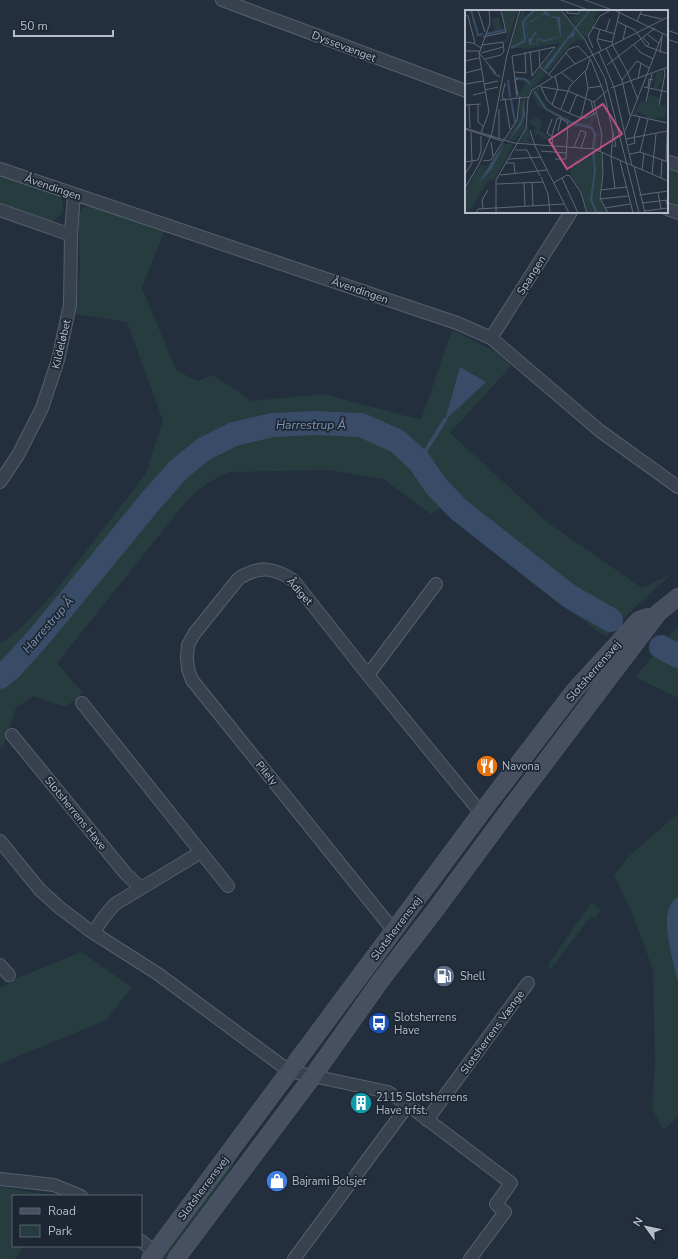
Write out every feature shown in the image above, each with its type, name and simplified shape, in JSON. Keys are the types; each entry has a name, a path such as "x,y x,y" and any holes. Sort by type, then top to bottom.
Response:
{"street":[{"name":"Dyssevænget","path":"222,0 465,91"},
{"path":"668,161 678,165"},
{"name":"Åvendingen","path":"0,169 457,323 491,338 600,431 678,488"},
{"name":"Kildeløbet","path":"0,482 18,455 42,408 58,360 70,305 71,235 74,194"},
{"path":"668,209 678,213"},
{"path":"0,210 71,235"},
{"name":"Spangen","path":"491,338 570,213"},
{"name":"Ådiget","path":"216,607 238,578 248,572 259,569 271,569 283,573 293,580 368,675 481,813"},
{"path":"368,675 436,584"},
{"name":"Slotsherrensvej","path":"176,1259 313,1076 381,980 434,913 506,814 658,614 678,598"},
{"name":"Pilely","path":"216,607 194,634 188,646 186,658 192,680 394,931"},
{"name":"Slotsherrensvej","path":"153,1255 481,813 575,690 639,620 658,614"},
{"path":"82,703 228,886"},
{"name":"Slotsherrens Have","path":"12,735 126,874 141,888"},
{"path":"0,841 40,890 55,904 83,925 158,974 289,1071 388,1092 408,1105 511,1183 496,1204 505,1212 470,1259"},
{"path":"94,932 115,904 201,852"},
{"path":"0,965 9,975"},
{"name":"Slotsherrens Vænge","path":"427,1120 528,983"},
{"path":"294,1259 408,1105"},
{"path":"0,1178 54,1184 79,1195"},
{"path":"142,1242 153,1255"}],"green space":[{"path":"668,167 678,171 678,206 668,201"},
{"path":"0,175 61,196 64,211 51,223 0,206"},
{"path":"93,206 164,232 142,288 176,370 197,381 213,375 252,401 323,394 421,420 452,330 496,352 511,366 450,433 547,522 642,588 672,574 633,609 606,637 510,565 442,507 431,514 383,479 329,470 229,472 209,482 188,499 57,663 83,693 66,707 33,696 16,708 3,748 0,747 0,644 19,630 54,593 146,473 163,421 127,322 75,314 80,269 78,215 83,208"},
{"path":"678,626 678,698 635,677"},
{"path":"678,814 678,897 670,905 669,938 678,982 678,1117 663,1130 652,1108 655,1065 653,970 633,915 614,875 630,855"},
{"path":"591,903 601,910 595,918 591,916 551,969 547,966"},
{"path":"81,952 132,987 106,1020 0,1064 0,989 15,979"},
{"path":"242,1149 227,1175 164,1259 155,1259"},
{"path":"0,1187 49,1195 12,1195 12,1247 23,1247 15,1259 0,1259"}],"water":[{"path":"460,367 486,382 445,420"},
{"path":"678,897 678,982 671,954 667,922 671,905"}],"waterway":[{"path":"419,461 445,420"},
{"name":"Harrestrup Å","path":"0,677 11,668 39,637 178,470 204,449 234,434 273,425 314,423 361,425 397,441 419,461 436,486 458,509 569,596 611,620"},
{"name":"Harrestrup Å","path":"661,647 678,656"}],"tram line":[{"path":"561,0 588,10"},
{"path":"585,0 612,10"},
{"path":"668,30 678,34"},
{"path":"668,39 678,43"}],"place":[{"name":"Navona","path":"487,766"},
{"name":"Shell","path":"444,976"},
{"name":"Slotsherrens Have","path":"379,1023"},
{"name":"2115 Slotsherrens Have trfst.","path":"361,1103"},
{"name":"Bajrami Bolsjer","path":"277,1181"}]}
